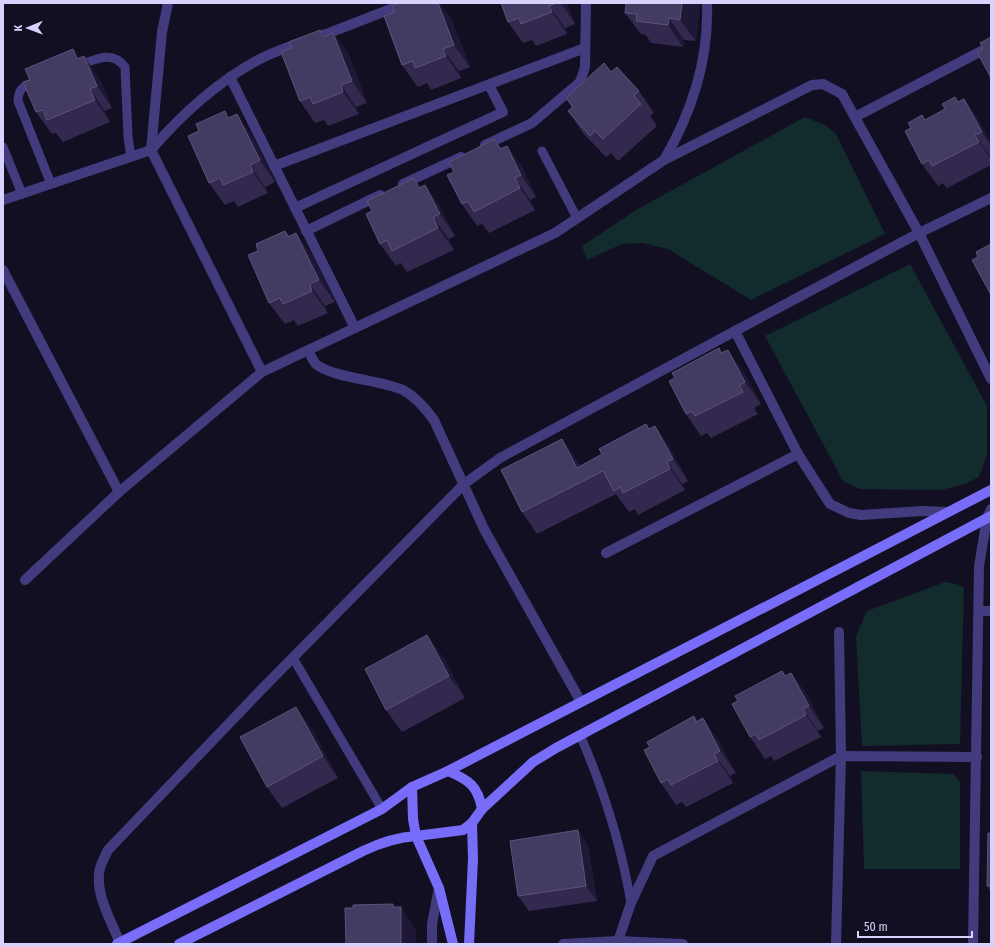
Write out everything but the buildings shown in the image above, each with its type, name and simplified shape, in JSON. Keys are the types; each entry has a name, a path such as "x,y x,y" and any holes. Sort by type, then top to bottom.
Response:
{"main road":[{"path":"119,943 382,809 412,787 448,771 991,490"},
{"path":"179,944 376,845 405,837 463,830 472,822 482,809 533,762 580,735 990,514"},
{"path":"448,771 464,778 473,785 480,796 482,809"},
{"path":"412,787 413,819 416,836 439,888 453,944"},
{"path":"469,944 473,860 472,822"}],"street":[{"path":"168,3 162,32 151,150 262,372"},
{"path":"3,200 151,150 188,111 230,77 281,49 406,3"},
{"path":"306,230 532,123 576,86 585,72 586,3"},
{"path":"664,160 684,123 698,84 706,38 707,3"},
{"path":"856,116 991,46"},
{"path":"274,166 585,48"},
{"path":"230,77 355,328"},
{"path":"295,208 503,112 489,84"},
{"path":"25,580 119,492 262,372 555,232 664,160 812,85 823,84 842,94 856,116 919,234 991,379"},
{"path":"119,943 99,887 100,868 108,850 293,658 464,484 500,458 735,331 919,234 991,198"},
{"path":"3,270 119,492"},
{"path":"735,331 798,454 830,504 839,509 861,515 873,516 898,512 948,512"},
{"path":"308,351 316,364 328,371 403,390 417,401 434,420 484,529 581,702"},
{"path":"606,553 798,454"},
{"path":"973,944 979,566 990,514"},
{"path":"979,611 991,611"},
{"path":"836,944 841,756 839,632"},
{"path":"617,942 631,903 653,856 841,756 977,757"},
{"path":"432,944 432,924 439,888"},
{"path":"563,944 617,942 683,944"}],"lane":[{"path":"67,70 103,57 110,56 116,58 125,67 128,136 131,157"},
{"path":"46,78 24,86 18,94 18,101 51,184"},
{"path":"3,147 22,194"},
{"path":"542,151 577,218"},
{"path":"293,658 382,809"},
{"path":"580,735 605,796 615,827 631,903"}],"green space":[{"path":"805,117 825,125 836,134 885,234 751,300 668,249 643,243 622,244 587,260 582,246 636,210"},
{"path":"910,264 987,406 987,456 979,477 965,484 941,490 860,489 843,481 765,336"},
{"path":"945,582 956,584 964,588 960,744 862,746 856,636 867,611"},
{"path":"861,771 953,774 960,782 960,869 864,869"}]}
